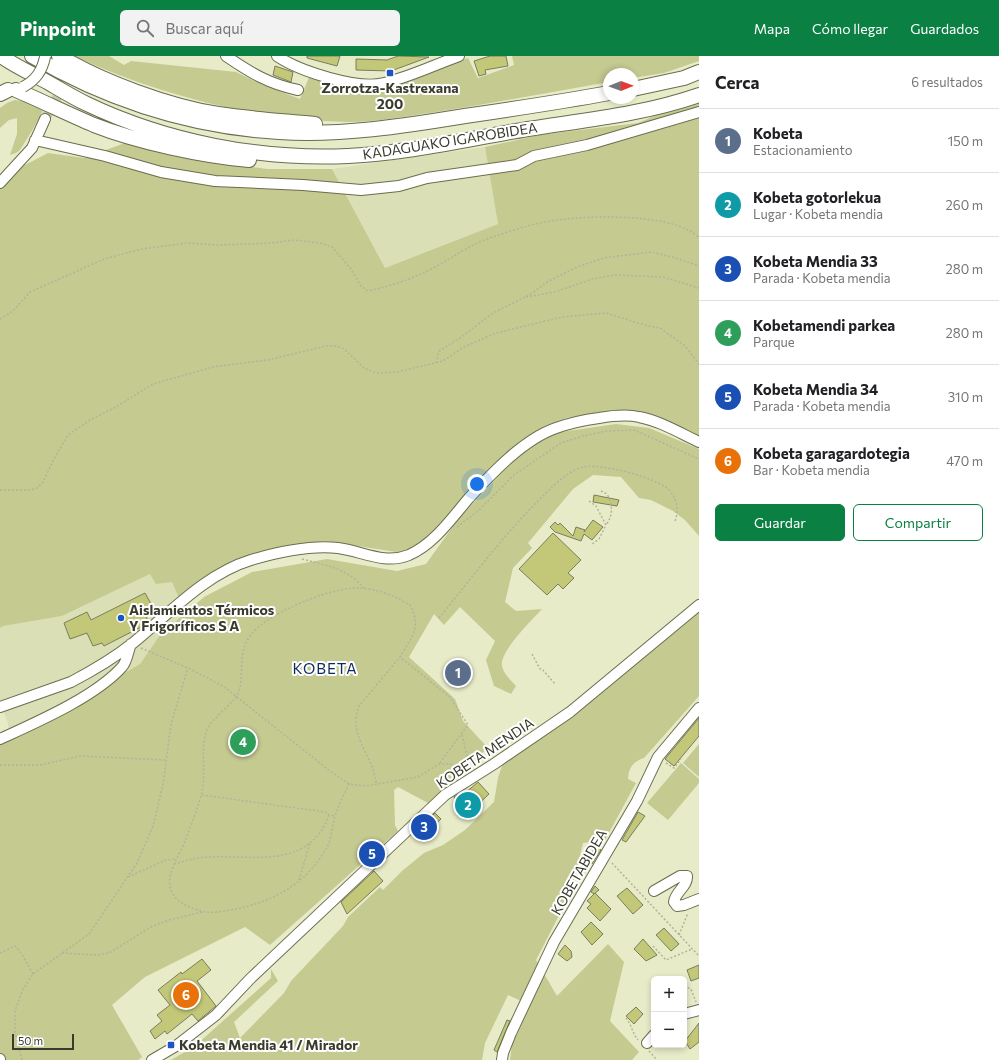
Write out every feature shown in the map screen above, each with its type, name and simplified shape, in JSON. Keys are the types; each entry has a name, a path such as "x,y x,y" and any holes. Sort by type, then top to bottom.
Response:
{"highway":[{"name":"KADAGUAKO IGAROBIDEA","path":"1,56 87,104 153,129 189,140 244,150 325,156 378,153 454,143 664,105 699,95"},
{"name":"KADAGUAKO IGAROBIDEA","path":"41,56 106,94 161,113 183,118 279,132 349,131 403,126 603,94"},
{"path":"60,56 78,67 130,89 189,107 218,114 327,125 349,131"},
{"path":"639,88 654,86 699,72"},
{"path":"9,90 94,125 123,135 184,149 239,159 266,162 298,162 325,156"}],"street":[{"path":"9,90 36,78 40,72 41,56"},
{"path":"226,56 262,79 298,90"},
{"path":"277,56 300,68 365,85 384,83 459,56"},
{"path":"35,140 105,156 161,172 215,181 303,185 361,190 399,186 427,178 517,165 534,156 587,145 699,112"},
{"path":"0,183 32,148 45,119"},
{"path":"0,707 71,682 131,644 195,590 218,575 250,561 280,553 322,548 338,548 388,560 409,555 419,550 430,543 479,487 524,446 555,428 583,420 612,416 638,416 672,429 699,442"},
{"name":"KOBETA MENDIA","path":"152,1060 171,1049 216,1015 255,974 445,795 494,764 570,712 699,605"},
{"path":"0,739 55,713 99,686 123,666 131,644"},
{"name":"KOBETABIDEA","path":"502,1060 503,1053 511,1033 554,942 637,801 658,757 699,708"},
{"path":"654,891 680,876 687,876 686,883 675,897 674,902 677,906 688,904 699,899"},
{"path":"687,1013 699,1010"},
{"path":"647,1043 651,1038"}],"path":[{"path":"0,319 13,311 30,292 104,259 142,249 187,243 218,245 273,243 293,240 321,243 332,247 351,269 361,286 368,291 403,282 486,240 540,223 572,219 644,218 666,222 693,231 699,238"},
{"path":"436,363 439,351 460,338 493,313 525,297 547,282 566,272 604,258 651,252 676,258 699,266"},
{"path":"525,297 554,292 592,279 615,275 663,277 699,288"},
{"path":"0,490 31,490 37,488 43,482 68,435 90,420 116,407 153,384 186,373 213,367 268,360 326,346 336,346 344,349 364,368 376,374 398,372 444,361 464,347 496,333 562,317 606,313 660,328 685,346 699,364"},
{"path":"440,531 447,534 454,530 478,511 514,475 561,443 583,436 607,431 634,430 699,459"},
{"path":"439,618 513,526 559,479 579,468 597,466 629,472 666,487 671,492 677,504 677,516 675,521"},
{"path":"591,545 599,539 610,520 612,508 607,494 601,491"},
{"path":"589,500 596,506 606,526"},
{"path":"298,558 348,573 364,588"},
{"path":"204,912 190,907 175,898 169,885 174,864 202,795 204,742 207,730 218,715 239,692 242,653 249,637 261,626 281,612 329,592 341,589 364,588 397,597 411,606 417,625 413,635 400,656 360,706 356,715 356,728 375,774 376,783"},
{"path":"131,644 188,668 223,686 235,697 349,784 366,786 376,783 418,777 439,764 468,725 450,697 400,656"},
{"path":"532,654 540,669 542,668 554,684"},
{"path":"22,1060 15,1032 15,1011 22,991 33,974 89,934 137,862 152,826 162,785 171,724 188,668"},
{"path":"462,735 468,760"},
{"path":"0,765 41,765 80,756 165,760"},
{"path":"664,761 674,768 681,759"},
{"path":"439,764 452,764 457,766"},
{"path":"62,953 98,955 109,953 151,927 169,920 204,912 223,911 258,904 286,891 299,881 323,854 328,844 335,816 349,784"},
{"path":"202,795 325,812 329,815 335,816"},
{"path":"174,864 194,858 276,857 294,852 310,843 318,836 329,815"},
{"path":"299,881 310,843"},
{"path":"605,855 699,956"},
{"path":"127,878 166,860 176,859"},
{"path":"679,936 689,910 688,904"},
{"path":"0,953 15,946 22,953 33,974"},
{"path":"653,946 666,960 692,949"},
{"path":"687,987 691,989 699,1010"}],"shaded area":[{"path":"74,56 109,56 124,65 131,61 236,72 263,85 300,99 310,75 357,89 378,90 468,58 478,78 514,65 512,56 699,56 699,61 664,73 639,77 639,68 603,68 603,83 436,112 360,122 313,120 243,111 173,93 106,70"},
{"path":"15,100 27,102 43,110 21,149 10,155 17,134 17,118 9,120 0,128 0,108"},
{"path":"699,101 699,436 646,413 608,411 566,418 544,426 520,441 490,467 466,496 421,545 403,553 325,541 272,549 246,557 208,576 179,598 172,582 156,584 150,574 62,616 3,626 0,628 0,178 48,153 84,158 125,143 198,160 267,169 332,169 385,268 498,224 485,147 539,135 638,123 668,110"},
{"path":"485,147 498,224 385,268 332,169"},
{"path":"616,424 649,428 699,449 699,536 685,520 673,511 651,500 639,498 621,477 593,475 573,489 528,543 532,548 513,568 505,602 516,611 542,609 517,636 502,660 504,672 516,686 511,694 494,686 486,660 495,641 460,607 444,625 434,614 409,657 455,699 463,721 489,749 448,772 454,781 430,804 398,787 394,790 395,825 398,831 270,945 245,927 145,977 112,1005 142,1057 138,1060 5,1060 0,1054 0,745 140,664 160,635 204,597 252,572 327,559 397,571 426,564 459,518 511,463 545,437 561,432"},
{"path":"150,574 172,582 186,613 160,635 140,664 9,740 8,723 0,703 0,628 2,626 62,616"},
{"path":"699,608 699,696 644,758 637,761 632,766 628,779 636,783 605,840 583,843 571,892 536,960 557,996 608,944 624,962 610,1021 639,1052 632,1060 510,1060 512,1045 530,1005 508,995 485,1043 482,1060 171,1060 195,1046 271,978 271,969 278,981 234,1022 240,1038 284,993 291,981 343,926 348,917 380,887 383,890 402,871 424,853 443,845 465,830 494,802 498,778 503,763"},
{"path":"699,744 699,777 683,763"},
{"path":"681,763 699,779 699,783 668,820 647,803"}],"building":[{"path":"307,56 340,56 337,66 307,58"},
{"path":"398,56 429,57 391,71 356,70 356,59 387,60"},
{"path":"490,56 506,56 508,66 485,70 486,74 479,76 474,61"},
{"path":"275,66 293,72 291,82 273,75"},
{"path":"594,495 619,500 617,506 593,502"},
{"path":"593,520 603,527 592,540 584,534 581,541 555,532 550,527 555,522 558,525 560,523 573,536 576,527 585,530 584,532"},
{"path":"553,533 581,560 568,573 574,578 563,589 558,584 547,595 519,569"},
{"name":"Aislamientos Térmicos Y Frigoríficos S A","path":"145,593 155,611 146,616 148,621 145,625 104,646 102,643 93,646 87,633 70,639 64,623 87,612 91,620"},
{"path":"699,718 699,736 674,766 665,759"},
{"path":"478,782 489,794 471,811 459,799 456,800 454,797 462,792 464,794"},
{"path":"638,812 645,816 626,842 622,840"},
{"path":"435,813 441,819 430,829 425,823"},
{"path":"597,846 601,850 592,864 587,858"},
{"path":"374,871 383,881 347,914 341,902"},
{"path":"595,886 599,890 595,893 611,909 600,921 587,908 591,904 587,901 594,894 591,892"},
{"path":"627,888 643,905 633,914 617,896"},
{"path":"591,922 603,934 592,945 581,932"},
{"path":"664,928 679,944 671,951 656,935"},
{"path":"643,939 657,955 646,961 634,949"},
{"path":"565,945 571,951 572,957 567,961 558,954"},
{"path":"202,959 211,970 197,981 216,1006 198,1021 192,1014 167,1034 165,1031 155,1039 150,1031 162,1021 157,1015 170,1005 158,990 181,972 182,974"},
{"path":"699,965 699,978 691,981 687,970"},
{"path":"636,1007 643,1014 634,1024 626,1016"},
{"path":"507,1020 510,1021 497,1052 494,1050"},
{"path":"699,1023 699,1042 690,1049 687,1044 687,1038"}],"tunnel":[{"path":"45,119 80,56"}],"place":[{"name":"Zorrotza-Kastrexana 200","path":"390,73"},
{"name":"Aislamientos Térmicos Y Frigoríficos S A","path":"121,618"},
{"name":"Kobeta","path":"458,673"},
{"name":"Kobetamendi parkea","path":"243,742"},
{"name":"Kobeta gotorlekua","path":"468,805"},
{"name":"Kobeta Mendia 33","path":"424,827"},
{"name":"Kobeta Mendia 34","path":"372,854"},
{"name":"Kobeta garagardotegia","path":"186,995"},
{"name":"Kobeta Mendia 41 / Mirador","path":"171,1045"}],"district":[{"name":"KOBETA","path":"325,669"}]}
